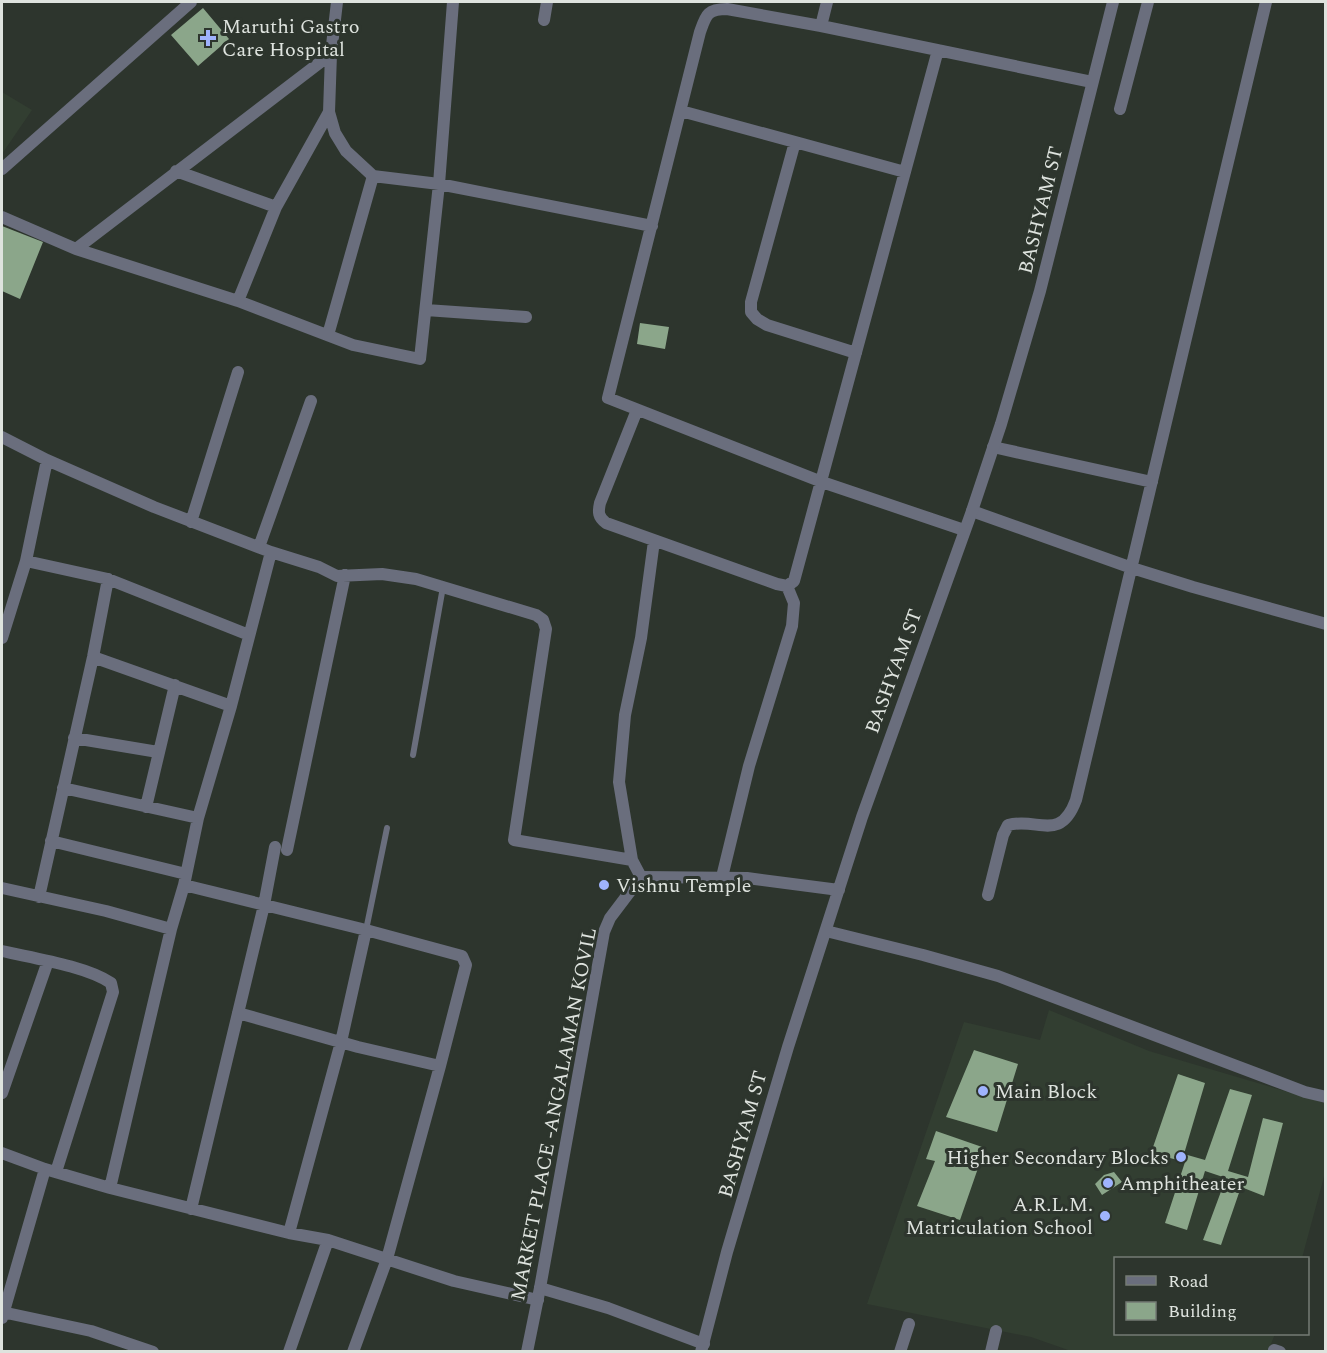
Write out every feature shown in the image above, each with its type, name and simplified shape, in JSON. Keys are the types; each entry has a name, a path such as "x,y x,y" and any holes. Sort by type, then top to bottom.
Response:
{"street":[{"path":"2,170 192,2"},
{"path":"337,2 331,54 329,112 335,133 346,151 373,176 439,184 651,226"},
{"path":"2,217 76,249 238,301 354,345 420,359 439,184 453,2"},
{"path":"544,20 547,2"},
{"path":"821,26 827,2"},
{"name":"BASHYAM ST","path":"703,1348 727,1252 781,1068 862,817 993,447 1040,291 1113,2"},
{"path":"1120,109 1148,2"},
{"path":"988,895 1003,835 1008,825 1017,823 1049,827 1062,821 1071,813 1076,800 1266,2"},
{"path":"964,530 822,482 608,398 700,32 707,14 715,9 727,9 1092,82"},
{"path":"636,410 598,511 600,519 777,585 787,586 795,581 938,50"},
{"path":"76,249 331,54"},
{"path":"681,111 905,172"},
{"path":"238,301 276,207 329,112"},
{"path":"795,142 751,312 767,325 856,353"},
{"path":"176,171 276,207"},
{"path":"328,335 373,176"},
{"path":"426,310 526,317"},
{"path":"191,522 238,372"},
{"path":"110,1188 198,818 249,635 265,549 311,400"},
{"path":"2,436 47,460 191,522 319,567 337,576 382,574 416,579 536,615 543,621 546,629 514,840 632,860"},
{"path":"993,447 1152,482"},
{"path":"2,638 26,561 47,460"},
{"path":"972,511 1132,568 1326,624"},
{"path":"654,540 641,638 625,715 620,758 619,782 632,860 641,877 747,878 839,890"},
{"path":"26,561 108,579 249,635"},
{"path":"191,1209 264,905 281,849 345,575"},
{"path":"39,897 93,657 108,579"},
{"path":"722,877 748,766 792,626 794,603 787,586"},
{"path":"93,657 231,706"},
{"path":"146,807 175,685"},
{"path":"74,738 158,752"},
{"path":"63,788 198,818"},
{"path":"51,841 185,879 264,905 462,957 466,964 387,1259 353,1352"},
{"name":"MARKET PLACE -ANGALAMAN KOVIL","path":"527,1352 604,932 610,918 641,877"},
{"path":"2,888 106,911 171,929"},
{"path":"290,1233 341,1042 366,930"},
{"path":"826,931 998,976 1305,1092 1326,1097"},
{"path":"2,951 103,977 111,983 113,992 2,1314 90,1331 153,1352"},
{"path":"2,1093 48,961"},
{"path":"238,1012 341,1042 440,1066"},
{"path":"2,1153 110,1188 290,1233 328,1240 470,1286 539,1294 608,1308 703,1348"},
{"path":"289,1352 328,1240"},
{"path":"900,1352 909,1324"},
{"path":"991,1352 996,1331"}],"lane":[{"path":"413,755 443,587"},
{"path":"366,930 387,828"}],"shaded area":[{"path":"2,92 32,110 2,154"},
{"name":"A.R.L.M. Matriculation School","path":"1049,1010 1149,1051 1325,1103 1325,1173 1302,1257 1114,1257 1114,1335 1275,1335 1268,1351 1071,1351 1031,1337 867,1304 964,1022 1040,1040"}],"building":[{"path":"203,8 229,39 198,66 171,35"},
{"path":"2,226 43,242 20,299 2,291"},
{"path":"640,323 669,327 665,349 637,344"},
{"name":"Main Block","path":"974,1050 1018,1064 997,1132 946,1117"},
{"name":"Higher Secondary Blocks","path":"1178,1074 1205,1083 1184,1154 1205,1160 1230,1089 1252,1095 1228,1171 1248,1177 1263,1118 1283,1123 1264,1196 1241,1187 1221,1245 1203,1240 1226,1178 1205,1171 1187,1230 1165,1223 1185,1162 1151,1153"},
{"path":"936,1131 985,1148 960,1220 917,1206 935,1161 926,1159"},
{"name":"Amphitheater","path":"1114,1172 1122,1182 1102,1195 1095,1184 1104,1175"}],"place":[{"name":"Maruthi Gastro Care Hospital","path":"208,38"},
{"name":"Vishnu Temple","path":"604,885"},
{"name":"Main Block","path":"983,1091"},
{"name":"Higher Secondary Blocks","path":"1181,1157"},
{"name":"Amphitheater","path":"1108,1183"},
{"name":"A.R.L.M. Matriculation School","path":"1105,1216"}]}
